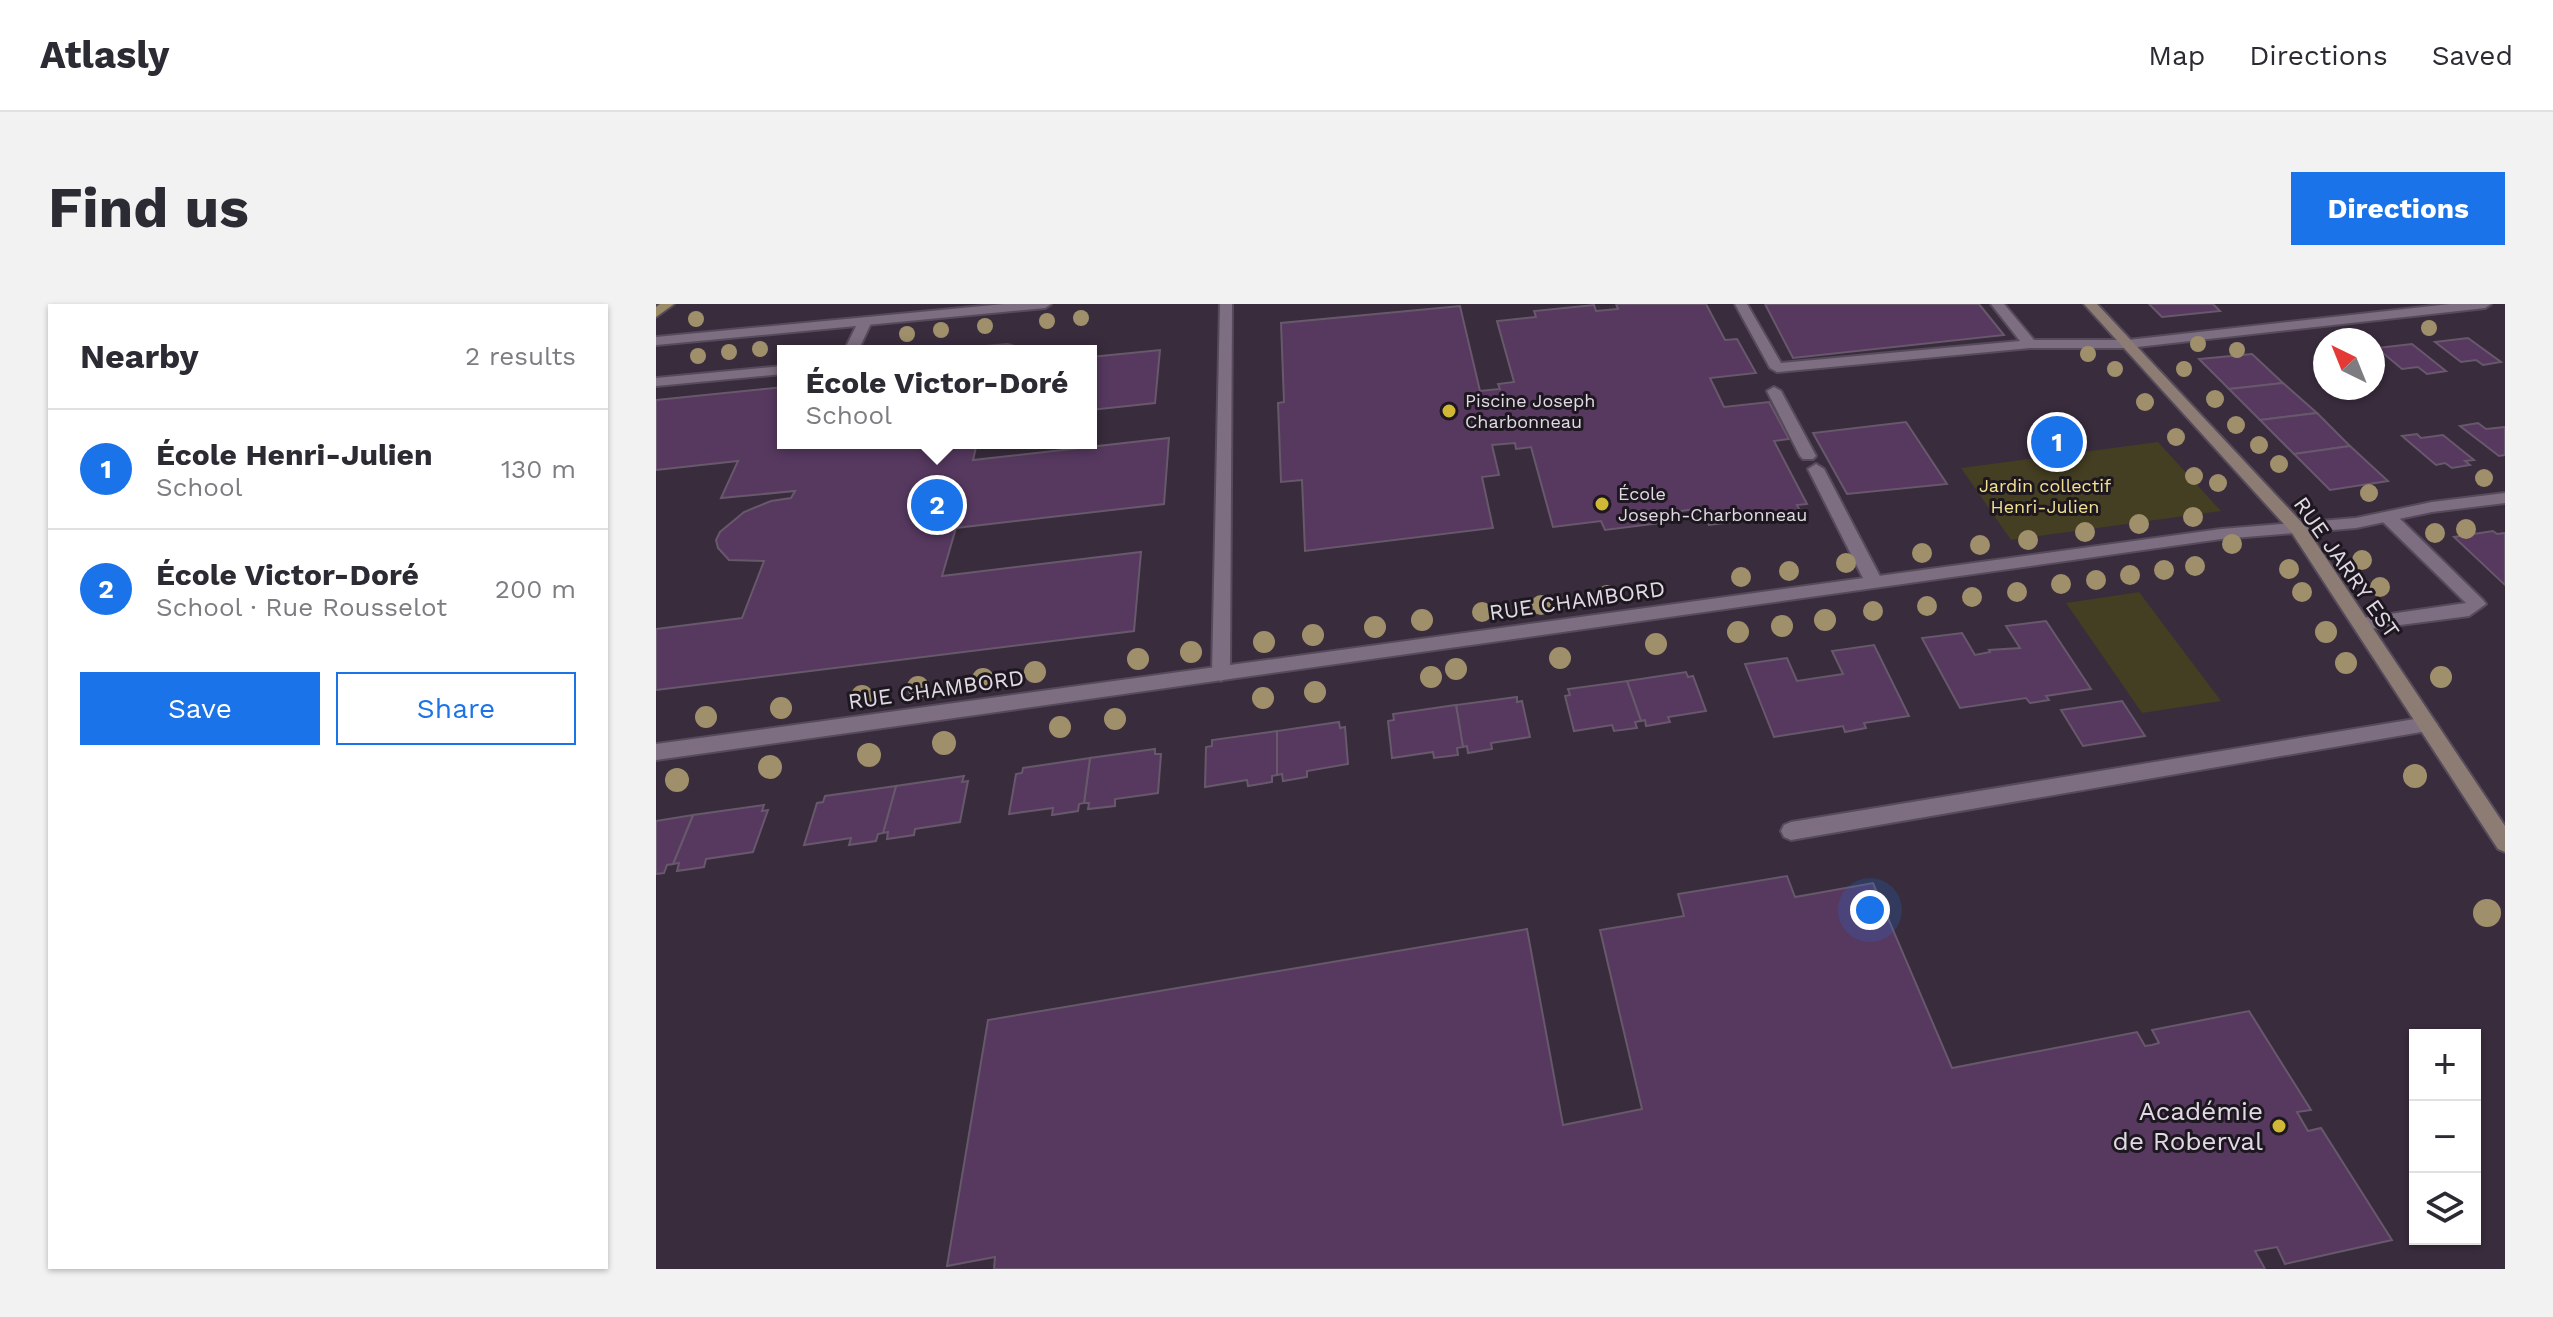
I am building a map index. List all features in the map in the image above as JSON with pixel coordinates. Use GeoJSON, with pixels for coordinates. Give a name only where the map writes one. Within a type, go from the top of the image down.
{"type":"FeatureCollection","features":[{"type":"Feature","properties":{"kind":"main road"},"geometry":{"type":"LineString","coordinates":[[656,313],[668,304]]}},
{"type":"Feature","properties":{"kind":"main road","name":"RUE JARRY EST"},"geometry":{"type":"LineString","coordinates":[[2090,304],[2298,529],[2505,843]]}},
{"type":"Feature","properties":{"kind":"street"},"geometry":{"type":"LineString","coordinates":[[656,341],[1045,304]]}},
{"type":"Feature","properties":{"kind":"street"},"geometry":{"type":"LineString","coordinates":[[1221,674],[1226,304]]}},
{"type":"Feature","properties":{"kind":"street"},"geometry":{"type":"LineString","coordinates":[[1741,304],[1777,368],[2030,344],[2128,344],[2485,304]]}},
{"type":"Feature","properties":{"kind":"street"},"geometry":{"type":"LineString","coordinates":[[1997,304],[2030,344]]}},
{"type":"Feature","properties":{"kind":"street"},"geometry":{"type":"LineString","coordinates":[[854,345],[865,321]]}},
{"type":"Feature","properties":{"kind":"street"},"geometry":{"type":"LineString","coordinates":[[656,382],[777,371]]}},
{"type":"Feature","properties":{"kind":"street"},"geometry":{"type":"LineString","coordinates":[[1774,391],[1874,582]]}},
{"type":"Feature","properties":{"kind":"street","name":"RUE CHAMBORD"},"geometry":{"type":"LineString","coordinates":[[656,752],[2221,534],[2298,529],[2505,498]]}},
{"type":"Feature","properties":{"kind":"street"},"geometry":{"type":"LineString","coordinates":[[2362,624],[2469,610],[2477,604],[2388,517]]}},
{"type":"Feature","properties":{"kind":"street"},"geometry":{"type":"LineString","coordinates":[[1791,831],[2427,724]]}},
{"type":"Feature","properties":{"kind":"green space","name":"Jardin collectif Henri-Julien"},"geometry":{"type":"Polygon","coordinates":[[[2158,442],[2221,511],[2011,540],[1961,468],[2158,442]]]}},
{"type":"Feature","properties":{"kind":"green space"},"geometry":{"type":"Polygon","coordinates":[[[2139,592],[2221,701],[2142,713],[2066,603],[2139,592]]]}},
{"type":"Feature","properties":{"kind":"building"},"geometry":{"type":"Polygon","coordinates":[[[1616,304],[1706,304],[1725,340],[1737,339],[1756,373],[1710,378],[1724,407],[1769,402],[1789,439],[1774,441],[1807,504],[1797,505],[1801,513],[1709,525],[1702,508],[1674,512],[1677,521],[1605,530],[1601,521],[1553,527],[1531,447],[1516,449],[1515,443],[1492,445],[1499,475],[1482,477],[1493,528],[1305,551],[1302,480],[1281,482],[1278,403],[1284,402],[1281,323],[1460,306],[1480,391],[1500,389],[1498,384],[1514,382],[1497,321],[1536,317],[1534,311],[1594,305],[1596,311],[1618,309],[1616,304]]]}},
{"type":"Feature","properties":{"kind":"building"},"geometry":{"type":"Polygon","coordinates":[[[1765,304],[1979,304],[2004,335],[1793,358],[1765,304]]]}},
{"type":"Feature","properties":{"kind":"building"},"geometry":{"type":"Polygon","coordinates":[[[2149,304],[2213,304],[2220,311],[2162,317],[2149,304]]]}},
{"type":"Feature","properties":{"kind":"building"},"geometry":{"type":"Polygon","coordinates":[[[2468,338],[2501,362],[2483,365],[2476,360],[2461,362],[2435,342],[2468,338]]]}},
{"type":"Feature","properties":{"kind":"building"},"geometry":{"type":"Polygon","coordinates":[[[2412,344],[2446,371],[2427,374],[2418,367],[2402,369],[2385,355],[2385,347],[2412,344]]]}},
{"type":"Feature","properties":{"kind":"building"},"geometry":{"type":"Polygon","coordinates":[[[1160,350],[1155,403],[1097,409],[1097,356],[1160,350]]]}},
{"type":"Feature","properties":{"kind":"building"},"geometry":{"type":"Polygon","coordinates":[[[2252,354],[2283,383],[2229,389],[2199,359],[2252,354]]]}},
{"type":"Feature","properties":{"kind":"building"},"geometry":{"type":"Polygon","coordinates":[[[2283,383],[2317,413],[2260,420],[2229,389],[2283,383]]]}},
{"type":"Feature","properties":{"kind":"building"},"geometry":{"type":"Polygon","coordinates":[[[777,388],[777,449],[976,449],[973,460],[1097,449],[1097,446],[1169,438],[1164,504],[956,528],[942,576],[1141,552],[1134,631],[656,690],[656,629],[742,618],[764,561],[729,560],[718,548],[716,540],[720,532],[744,512],[771,501],[791,498],[795,491],[721,498],[738,461],[656,470],[656,400],[777,388]]]}},
{"type":"Feature","properties":{"kind":"building"},"geometry":{"type":"Polygon","coordinates":[[[2317,413],[2350,446],[2294,454],[2260,420],[2317,413]]]}},
{"type":"Feature","properties":{"kind":"building"},"geometry":{"type":"Polygon","coordinates":[[[1906,422],[1947,484],[1847,494],[1813,433],[1906,422]]]}},
{"type":"Feature","properties":{"kind":"building"},"geometry":{"type":"Polygon","coordinates":[[[2478,423],[2486,429],[2505,427],[2505,455],[2499,456],[2460,426],[2478,423]]]}},
{"type":"Feature","properties":{"kind":"building"},"geometry":{"type":"Polygon","coordinates":[[[2417,434],[2421,438],[2443,435],[2474,460],[2465,461],[2470,465],[2452,468],[2445,463],[2436,465],[2402,436],[2417,434]]]}},
{"type":"Feature","properties":{"kind":"building"},"geometry":{"type":"Polygon","coordinates":[[[2350,446],[2388,481],[2330,490],[2294,454],[2350,446]]]}},
{"type":"Feature","properties":{"kind":"building"},"geometry":{"type":"Polygon","coordinates":[[[2493,531],[2505,533],[2505,585],[2454,537],[2493,531]]]}},
{"type":"Feature","properties":{"kind":"building"},"geometry":{"type":"Polygon","coordinates":[[[2046,621],[2091,689],[2046,696],[2049,700],[2030,703],[2026,698],[1960,708],[1922,638],[1962,633],[1975,655],[1989,650],[2020,648],[2006,626],[2046,621]]]}},
{"type":"Feature","properties":{"kind":"building"},"geometry":{"type":"Polygon","coordinates":[[[1874,645],[1909,716],[1864,723],[1866,728],[1845,732],[1843,726],[1774,737],[1745,664],[1787,658],[1797,681],[1843,674],[1832,651],[1874,645]]]}},
{"type":"Feature","properties":{"kind":"building"},"geometry":{"type":"Polygon","coordinates":[[[1686,672],[1688,677],[1693,676],[1706,711],[1668,717],[1670,722],[1646,726],[1645,720],[1641,721],[1627,681],[1686,672]]]}},
{"type":"Feature","properties":{"kind":"building"},"geometry":{"type":"Polygon","coordinates":[[[1627,681],[1641,721],[1635,722],[1637,728],[1614,731],[1612,725],[1574,731],[1565,696],[1570,695],[1568,689],[1627,681]]]}},
{"type":"Feature","properties":{"kind":"building"},"geometry":{"type":"Polygon","coordinates":[[[1517,697],[1517,702],[1522,701],[1530,737],[1491,743],[1492,749],[1468,753],[1467,746],[1463,747],[1456,705],[1517,697]]]}},
{"type":"Feature","properties":{"kind":"building"},"geometry":{"type":"Polygon","coordinates":[[[2122,701],[2145,736],[2083,746],[2061,710],[2122,701]]]}},
{"type":"Feature","properties":{"kind":"building"},"geometry":{"type":"Polygon","coordinates":[[[1456,705],[1463,747],[1457,748],[1458,755],[1434,758],[1433,752],[1392,758],[1388,721],[1394,720],[1393,714],[1456,705]]]}},
{"type":"Feature","properties":{"kind":"building"},"geometry":{"type":"Polygon","coordinates":[[[1339,722],[1340,728],[1345,727],[1348,764],[1307,771],[1307,777],[1283,781],[1282,774],[1277,775],[1277,731],[1339,722]]]}},
{"type":"Feature","properties":{"kind":"building"},"geometry":{"type":"Polygon","coordinates":[[[1277,731],[1277,775],[1272,776],[1272,782],[1248,786],[1247,780],[1205,787],[1206,747],[1212,746],[1212,740],[1277,731]]]}},
{"type":"Feature","properties":{"kind":"building"},"geometry":{"type":"Polygon","coordinates":[[[1155,749],[1155,754],[1161,754],[1158,793],[1115,799],[1115,806],[1088,809],[1089,803],[1084,803],[1090,758],[1155,749]]]}},
{"type":"Feature","properties":{"kind":"building"},"geometry":{"type":"Polygon","coordinates":[[[1090,758],[1084,803],[1079,804],[1078,811],[1052,815],[1053,808],[1009,814],[1016,774],[1022,773],[1023,768],[1090,758]]]}},
{"type":"Feature","properties":{"kind":"building"},"geometry":{"type":"Polygon","coordinates":[[[964,776],[962,782],[968,781],[960,822],[915,829],[914,835],[887,839],[888,832],[883,833],[896,786],[964,776]]]}},
{"type":"Feature","properties":{"kind":"building"},"geometry":{"type":"Polygon","coordinates":[[[896,786],[883,833],[878,834],[876,841],[849,845],[851,838],[804,845],[817,803],[823,802],[825,796],[896,786]]]}},
{"type":"Feature","properties":{"kind":"building"},"geometry":{"type":"Polygon","coordinates":[[[764,805],[762,811],[768,810],[753,852],[706,859],[704,867],[677,871],[679,863],[673,864],[693,815],[764,805]]]}},
{"type":"Feature","properties":{"kind":"building"},"geometry":{"type":"Polygon","coordinates":[[[693,815],[673,864],[667,865],[664,873],[656,874],[656,821],[693,815]]]}},
{"type":"Feature","properties":{"kind":"building"},"geometry":{"type":"Polygon","coordinates":[[[1787,876],[1795,897],[1873,883],[1952,1068],[2137,1032],[2145,1046],[2152,1045],[2159,1043],[2152,1030],[2249,1011],[2311,1110],[2297,1112],[2308,1131],[2321,1128],[2392,1240],[2285,1264],[2277,1247],[2255,1251],[2265,1269],[994,1269],[995,1257],[947,1266],[988,1020],[1527,929],[1563,1125],[1642,1109],[1600,930],[1684,916],[1678,894],[1787,876]]]}},
{"type":"Feature","properties":{"kind":"place","name":"Piscine Joseph Charbonneau"},"geometry":{"type":"Point","coordinates":[1449,411]}},
{"type":"Feature","properties":{"kind":"place","name":"École Henri-Julien"},"geometry":{"type":"Point","coordinates":[2057,442]}},
{"type":"Feature","properties":{"kind":"place","name":"École Joseph-Charbonneau"},"geometry":{"type":"Point","coordinates":[1602,504]}},
{"type":"Feature","properties":{"kind":"place","name":"École Victor-Doré"},"geometry":{"type":"Point","coordinates":[937,505]}},
{"type":"Feature","properties":{"kind":"place","name":"Académie de Roberval"},"geometry":{"type":"Point","coordinates":[2279,1126]}}]}
